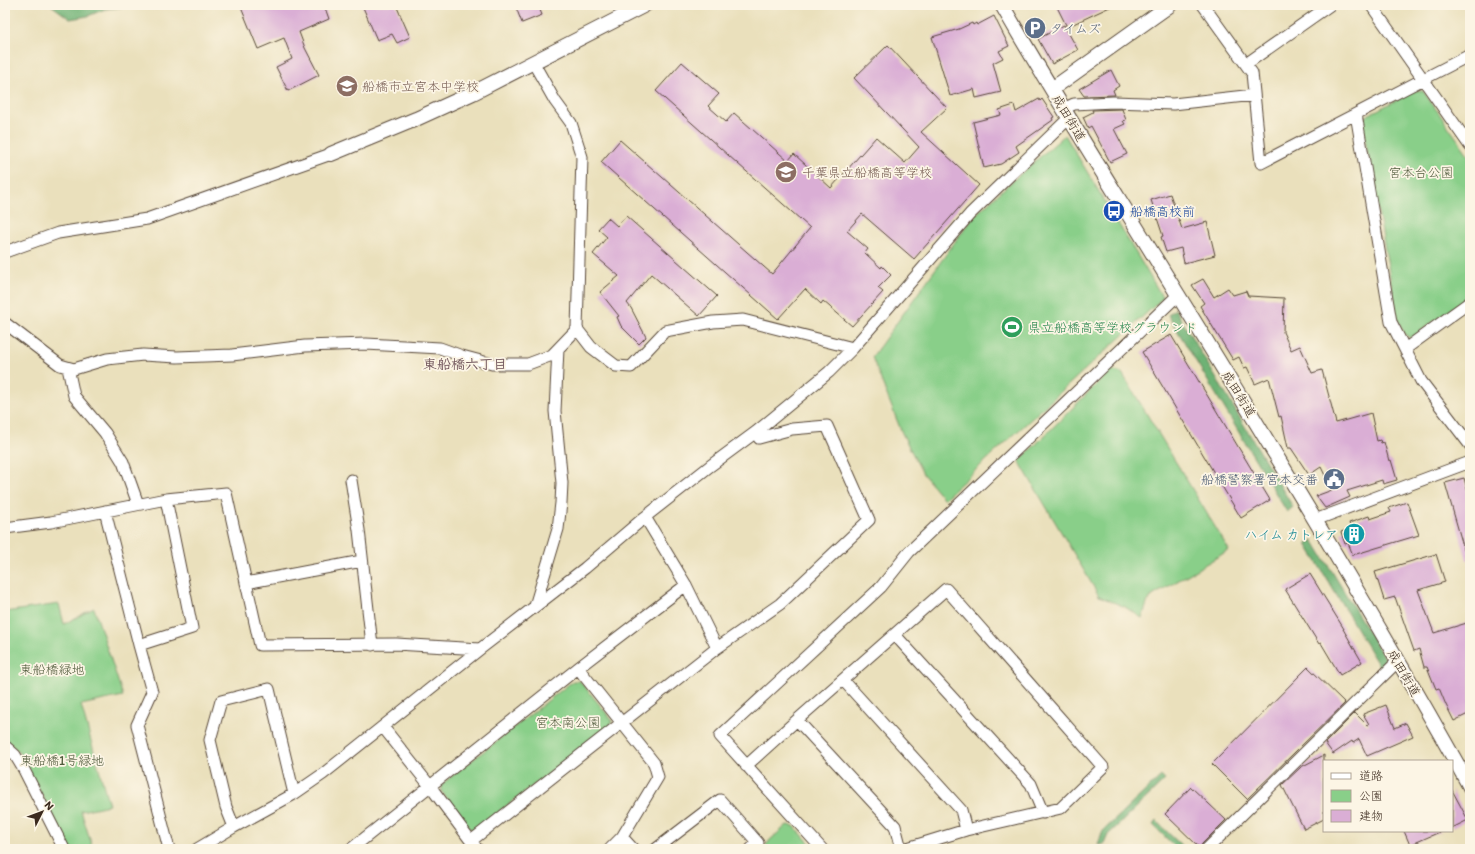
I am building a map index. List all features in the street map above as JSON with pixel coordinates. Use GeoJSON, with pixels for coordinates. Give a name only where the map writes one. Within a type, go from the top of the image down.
{"type":"FeatureCollection","features":[{"type":"Feature","properties":{"kind":"street"},"geometry":{"type":"LineString","coordinates":[[5,252],[58,233],[147,219],[331,154],[416,119],[473,93],[645,5]]}},
{"type":"Feature","properties":{"kind":"street","name":"成田街道"},"geometry":{"type":"LineString","coordinates":[[1002,5],[1066,114],[1315,520],[1470,787]]}},
{"type":"Feature","properties":{"kind":"street"},"geometry":{"type":"LineString","coordinates":[[1052,89],[1170,5]]}},
{"type":"Feature","properties":{"kind":"street"},"geometry":{"type":"LineString","coordinates":[[1203,5],[1252,73],[1261,163],[1470,55]]}},
{"type":"Feature","properties":{"kind":"street"},"geometry":{"type":"LineString","coordinates":[[1246,64],[1330,5]]}},
{"type":"Feature","properties":{"kind":"street"},"geometry":{"type":"LineString","coordinates":[[1371,5],[1470,146]]}},
{"type":"Feature","properties":{"kind":"street"},"geometry":{"type":"LineString","coordinates":[[534,62],[555,101],[572,123],[582,157],[577,329],[591,347],[616,366],[632,367],[665,332],[713,322],[743,320],[853,348]]}},
{"type":"Feature","properties":{"kind":"street"},"geometry":{"type":"LineString","coordinates":[[202,848],[234,827],[294,794],[329,770],[480,649],[585,568],[645,517],[756,432],[829,372],[853,348],[970,214],[1074,104],[1113,102],[1173,104],[1254,95]]}},
{"type":"Feature","properties":{"kind":"street"},"geometry":{"type":"LineString","coordinates":[[1356,114],[1391,322],[1421,381],[1470,445]]}},
{"type":"Feature","properties":{"kind":"street"},"geometry":{"type":"LineString","coordinates":[[822,849],[720,736],[881,588],[909,552],[1178,295]]}},
{"type":"Feature","properties":{"kind":"street"},"geometry":{"type":"LineString","coordinates":[[1405,349],[1470,302]]}},
{"type":"Feature","properties":{"kind":"street"},"geometry":{"type":"LineString","coordinates":[[5,323],[60,365],[74,369],[107,359],[143,355],[178,357],[232,355],[305,346],[366,344],[440,348],[492,364],[528,364],[552,355],[577,329]]}},
{"type":"Feature","properties":{"kind":"street"},"geometry":{"type":"LineString","coordinates":[[535,606],[558,529],[561,503],[562,483],[555,411],[558,349]]}},
{"type":"Feature","properties":{"kind":"street"},"geometry":{"type":"LineString","coordinates":[[68,368],[74,396],[105,433],[123,462],[138,504]]}},
{"type":"Feature","properties":{"kind":"street"},"geometry":{"type":"LineString","coordinates":[[383,727],[474,845],[622,723],[717,648],[780,604],[869,520],[827,426],[792,429],[759,438],[756,432]]}},
{"type":"Feature","properties":{"kind":"street"},"geometry":{"type":"LineString","coordinates":[[1315,520],[1470,462]]}},
{"type":"Feature","properties":{"kind":"street"},"geometry":{"type":"LineString","coordinates":[[351,480],[372,645]]}},
{"type":"Feature","properties":{"kind":"street"},"geometry":{"type":"LineString","coordinates":[[5,528],[51,522],[166,499],[226,493],[260,645],[396,644],[480,649]]}},
{"type":"Feature","properties":{"kind":"street"},"geometry":{"type":"LineString","coordinates":[[139,645],[192,628],[166,499]]}},
{"type":"Feature","properties":{"kind":"street"},"geometry":{"type":"LineString","coordinates":[[105,511],[152,692],[137,725],[169,849]]}},
{"type":"Feature","properties":{"kind":"street"},"geometry":{"type":"LineString","coordinates":[[645,517],[686,585],[717,648]]}},
{"type":"Feature","properties":{"kind":"street"},"geometry":{"type":"LineString","coordinates":[[246,584],[362,561]]}},
{"type":"Feature","properties":{"kind":"street"},"geometry":{"type":"LineString","coordinates":[[351,849],[578,668],[686,585]]}},
{"type":"Feature","properties":{"kind":"street"},"geometry":{"type":"LineString","coordinates":[[746,766],[946,589],[1103,767],[1060,808],[966,830],[904,849]]}},
{"type":"Feature","properties":{"kind":"street"},"geometry":{"type":"LineString","coordinates":[[895,635],[1032,784],[1043,813]]}},
{"type":"Feature","properties":{"kind":"street"},"geometry":{"type":"LineString","coordinates":[[1207,849],[1398,661]]}},
{"type":"Feature","properties":{"kind":"street"},"geometry":{"type":"LineString","coordinates":[[578,668],[654,763],[658,776],[622,837],[610,849]]}},
{"type":"Feature","properties":{"kind":"street"},"geometry":{"type":"LineString","coordinates":[[843,680],[961,810],[966,830]]}},
{"type":"Feature","properties":{"kind":"street"},"geometry":{"type":"LineString","coordinates":[[234,827],[226,808],[210,740],[221,701],[269,689],[294,794]]}},
{"type":"Feature","properties":{"kind":"street"},"geometry":{"type":"LineString","coordinates":[[797,720],[895,826],[900,849]]}},
{"type":"Feature","properties":{"kind":"street"},"geometry":{"type":"LineString","coordinates":[[5,746],[14,755],[24,770],[64,849]]}},
{"type":"Feature","properties":{"kind":"street"},"geometry":{"type":"LineString","coordinates":[[656,849],[720,800],[758,843],[751,849]]}},
{"type":"Feature","properties":{"kind":"street"},"geometry":{"type":"LineString","coordinates":[[622,837],[633,849]]}},
{"type":"Feature","properties":{"kind":"green space"},"geometry":{"type":"Polygon","coordinates":[[[51,5],[143,5],[105,9],[88,16],[70,19],[51,5]]]}},
{"type":"Feature","properties":{"kind":"green space","name":"宮本台公園"},"geometry":{"type":"Polygon","coordinates":[[[1416,90],[1423,91],[1470,157],[1470,295],[1411,338],[1405,335],[1398,321],[1362,122],[1366,116],[1416,90]]]}},
{"type":"Feature","properties":{"kind":"green space","name":"県立船橋高等学校グラウンド"},"geometry":{"type":"Polygon","coordinates":[[[1065,135],[1163,298],[944,499],[923,474],[902,433],[872,357],[973,217],[1065,135]]]}},
{"type":"Feature","properties":{"kind":"green space"},"geometry":{"type":"Polygon","coordinates":[[[1175,309],[1293,507],[1287,512],[1168,315],[1175,309]]]}},
{"type":"Feature","properties":{"kind":"green space"},"geometry":{"type":"Polygon","coordinates":[[[1111,370],[1122,373],[1229,550],[1149,598],[1142,618],[1125,607],[1099,596],[1019,461],[1111,370]]]}},
{"type":"Feature","properties":{"kind":"green space"},"geometry":{"type":"Polygon","coordinates":[[[1313,540],[1388,664],[1380,668],[1306,544],[1313,540]]]}},
{"type":"Feature","properties":{"kind":"green space","name":"東船橋緑地"},"geometry":{"type":"Polygon","coordinates":[[[59,604],[64,624],[94,608],[123,696],[81,705],[109,805],[81,811],[93,849],[71,849],[18,751],[5,740],[5,612],[59,604]]]}},
{"type":"Feature","properties":{"kind":"green space","name":"宮本南公園"},"geometry":{"type":"Polygon","coordinates":[[[573,681],[580,681],[612,720],[610,727],[476,829],[470,829],[442,792],[442,784],[573,681]]]}},
{"type":"Feature","properties":{"kind":"green space"},"geometry":{"type":"Polygon","coordinates":[[[1161,776],[1165,780],[1108,835],[1104,844],[1098,845],[1102,832],[1161,776]]]}},
{"type":"Feature","properties":{"kind":"green space"},"geometry":{"type":"Polygon","coordinates":[[[1156,821],[1185,849],[1177,849],[1153,825],[1156,821]]]}},
{"type":"Feature","properties":{"kind":"green space"},"geometry":{"type":"Polygon","coordinates":[[[787,825],[794,826],[815,849],[763,849],[770,840],[787,825]]]}},
{"type":"Feature","properties":{"kind":"building"},"geometry":{"type":"Polygon","coordinates":[[[240,5],[324,5],[329,19],[299,32],[305,48],[319,75],[288,91],[276,67],[292,59],[284,38],[258,49],[240,5]]]}},
{"type":"Feature","properties":{"kind":"building"},"geometry":{"type":"Polygon","coordinates":[[[362,5],[396,5],[410,37],[397,43],[392,34],[377,40],[362,5]]]}},
{"type":"Feature","properties":{"kind":"building"},"geometry":{"type":"Polygon","coordinates":[[[515,5],[538,5],[542,15],[522,23],[515,5]]]}},
{"type":"Feature","properties":{"kind":"building"},"geometry":{"type":"Polygon","coordinates":[[[1056,5],[1114,5],[1067,27],[1056,5]]]}},
{"type":"Feature","properties":{"kind":"building"},"geometry":{"type":"Polygon","coordinates":[[[994,16],[1009,46],[999,51],[1003,58],[993,63],[1001,92],[976,98],[974,89],[950,96],[932,37],[959,29],[972,23],[973,25],[976,23],[977,25],[994,16]]]}},
{"type":"Feature","properties":{"kind":"building"},"geometry":{"type":"Polygon","coordinates":[[[1064,25],[1078,50],[1052,64],[1038,39],[1064,25]]]}},
{"type":"Feature","properties":{"kind":"building"},"geometry":{"type":"Polygon","coordinates":[[[888,45],[947,108],[921,132],[979,185],[914,259],[862,214],[847,231],[868,249],[865,253],[891,275],[878,288],[883,292],[852,326],[823,301],[821,304],[805,289],[778,319],[601,162],[620,140],[772,274],[810,228],[656,91],[682,62],[719,94],[708,106],[726,122],[734,113],[788,161],[794,154],[831,188],[876,137],[905,163],[919,147],[854,78],[888,45]]]}},
{"type":"Feature","properties":{"kind":"building"},"geometry":{"type":"Polygon","coordinates":[[[1111,70],[1119,86],[1113,90],[1115,95],[1084,96],[1079,89],[1111,70]]]}},
{"type":"Feature","properties":{"kind":"building"},"geometry":{"type":"Polygon","coordinates":[[[1039,99],[1040,101],[1042,99],[1054,117],[1052,118],[1053,120],[1016,146],[1019,152],[1001,164],[984,168],[973,122],[1001,115],[999,110],[1014,105],[1016,112],[1039,99]]]}},
{"type":"Feature","properties":{"kind":"building"},"geometry":{"type":"Polygon","coordinates":[[[1122,109],[1126,120],[1123,121],[1125,124],[1114,129],[1127,154],[1110,162],[1091,126],[1088,128],[1083,117],[1093,112],[1092,110],[1122,109]]]}},
{"type":"Feature","properties":{"kind":"building"},"geometry":{"type":"Polygon","coordinates":[[[1170,194],[1182,229],[1207,222],[1215,255],[1184,263],[1181,248],[1166,252],[1161,237],[1163,236],[1151,200],[1170,194]]]}},
{"type":"Feature","properties":{"kind":"building"},"geometry":{"type":"Polygon","coordinates":[[[626,216],[717,296],[699,316],[651,274],[627,303],[646,337],[639,344],[621,326],[617,317],[619,316],[600,292],[619,276],[593,254],[607,237],[598,229],[608,218],[617,226],[626,216]]]}},
{"type":"Feature","properties":{"kind":"building"},"geometry":{"type":"Polygon","coordinates":[[[1203,279],[1214,297],[1228,288],[1233,295],[1246,291],[1248,296],[1284,298],[1283,332],[1291,350],[1300,346],[1312,373],[1322,370],[1336,423],[1371,413],[1377,441],[1380,440],[1381,443],[1384,442],[1389,461],[1391,460],[1397,480],[1383,484],[1382,480],[1347,491],[1350,497],[1325,508],[1316,496],[1332,490],[1321,467],[1309,475],[1291,448],[1288,448],[1281,416],[1279,417],[1269,378],[1255,384],[1247,367],[1244,368],[1239,357],[1233,360],[1200,306],[1204,303],[1192,285],[1203,279]]]}},
{"type":"Feature","properties":{"kind":"building"},"geometry":{"type":"Polygon","coordinates":[[[1171,335],[1270,500],[1241,518],[1142,352],[1171,335]]]}},
{"type":"Feature","properties":{"kind":"building"},"geometry":{"type":"Polygon","coordinates":[[[1464,478],[1470,500],[1470,560],[1467,560],[1445,483],[1464,478]]]}},
{"type":"Feature","properties":{"kind":"building"},"geometry":{"type":"Polygon","coordinates":[[[1407,502],[1419,535],[1353,555],[1348,543],[1345,544],[1341,532],[1351,528],[1349,523],[1369,516],[1370,519],[1391,512],[1389,508],[1407,502]]]}},
{"type":"Feature","properties":{"kind":"building"},"geometry":{"type":"Polygon","coordinates":[[[1436,554],[1445,582],[1418,590],[1434,633],[1470,622],[1470,713],[1454,721],[1439,688],[1436,689],[1427,667],[1424,667],[1419,649],[1414,651],[1395,597],[1384,600],[1375,572],[1436,554]]]}},
{"type":"Feature","properties":{"kind":"building"},"geometry":{"type":"Polygon","coordinates":[[[1310,574],[1344,629],[1362,662],[1340,675],[1321,643],[1319,644],[1285,589],[1310,574]]]}},
{"type":"Feature","properties":{"kind":"building"},"geometry":{"type":"Polygon","coordinates":[[[1308,667],[1345,703],[1247,799],[1212,764],[1308,667]]]}},
{"type":"Feature","properties":{"kind":"building"},"geometry":{"type":"Polygon","coordinates":[[[1386,705],[1395,728],[1406,723],[1413,736],[1367,756],[1359,739],[1353,743],[1352,741],[1333,754],[1325,743],[1355,713],[1367,725],[1369,724],[1363,714],[1386,705]]]}},
{"type":"Feature","properties":{"kind":"building"},"geometry":{"type":"Polygon","coordinates":[[[1324,755],[1323,820],[1304,829],[1282,785],[1301,767],[1324,755]]]}},
{"type":"Feature","properties":{"kind":"building"},"geometry":{"type":"Polygon","coordinates":[[[1191,787],[1226,820],[1202,844],[1200,848],[1165,814],[1191,787]]]}},
{"type":"Feature","properties":{"kind":"building"},"geometry":{"type":"Polygon","coordinates":[[[1453,792],[1468,820],[1453,828],[1453,792]]]}},
{"type":"Feature","properties":{"kind":"building"},"geometry":{"type":"Polygon","coordinates":[[[1404,832],[1440,832],[1410,845],[1404,832]]]}},
{"type":"Feature","properties":{"kind":"place","name":"タイムズ"},"geometry":{"type":"Point","coordinates":[1035,28]}},
{"type":"Feature","properties":{"kind":"place","name":"船橋市立宮本中学校"},"geometry":{"type":"Point","coordinates":[347,86]}},
{"type":"Feature","properties":{"kind":"place","name":"千葉県立船橋高等学校"},"geometry":{"type":"Point","coordinates":[786,172]}},
{"type":"Feature","properties":{"kind":"place","name":"船橋高校前"},"geometry":{"type":"Point","coordinates":[1114,211]}},
{"type":"Feature","properties":{"kind":"place","name":"県立船橋高等学校グラウンド"},"geometry":{"type":"Point","coordinates":[1012,327]}},
{"type":"Feature","properties":{"kind":"place","name":"船橋警察署宮本交番"},"geometry":{"type":"Point","coordinates":[1334,479]}},
{"type":"Feature","properties":{"kind":"place","name":"ハイム カトレア"},"geometry":{"type":"Point","coordinates":[1354,534]}},
{"type":"Feature","properties":{"kind":"district","name":"東船橋六丁目"},"geometry":{"type":"Point","coordinates":[465,364]}},
{"type":"Feature","properties":{"kind":"park label","name":"東船橋1号緑地"},"geometry":{"type":"Point","coordinates":[62,760]}}]}
